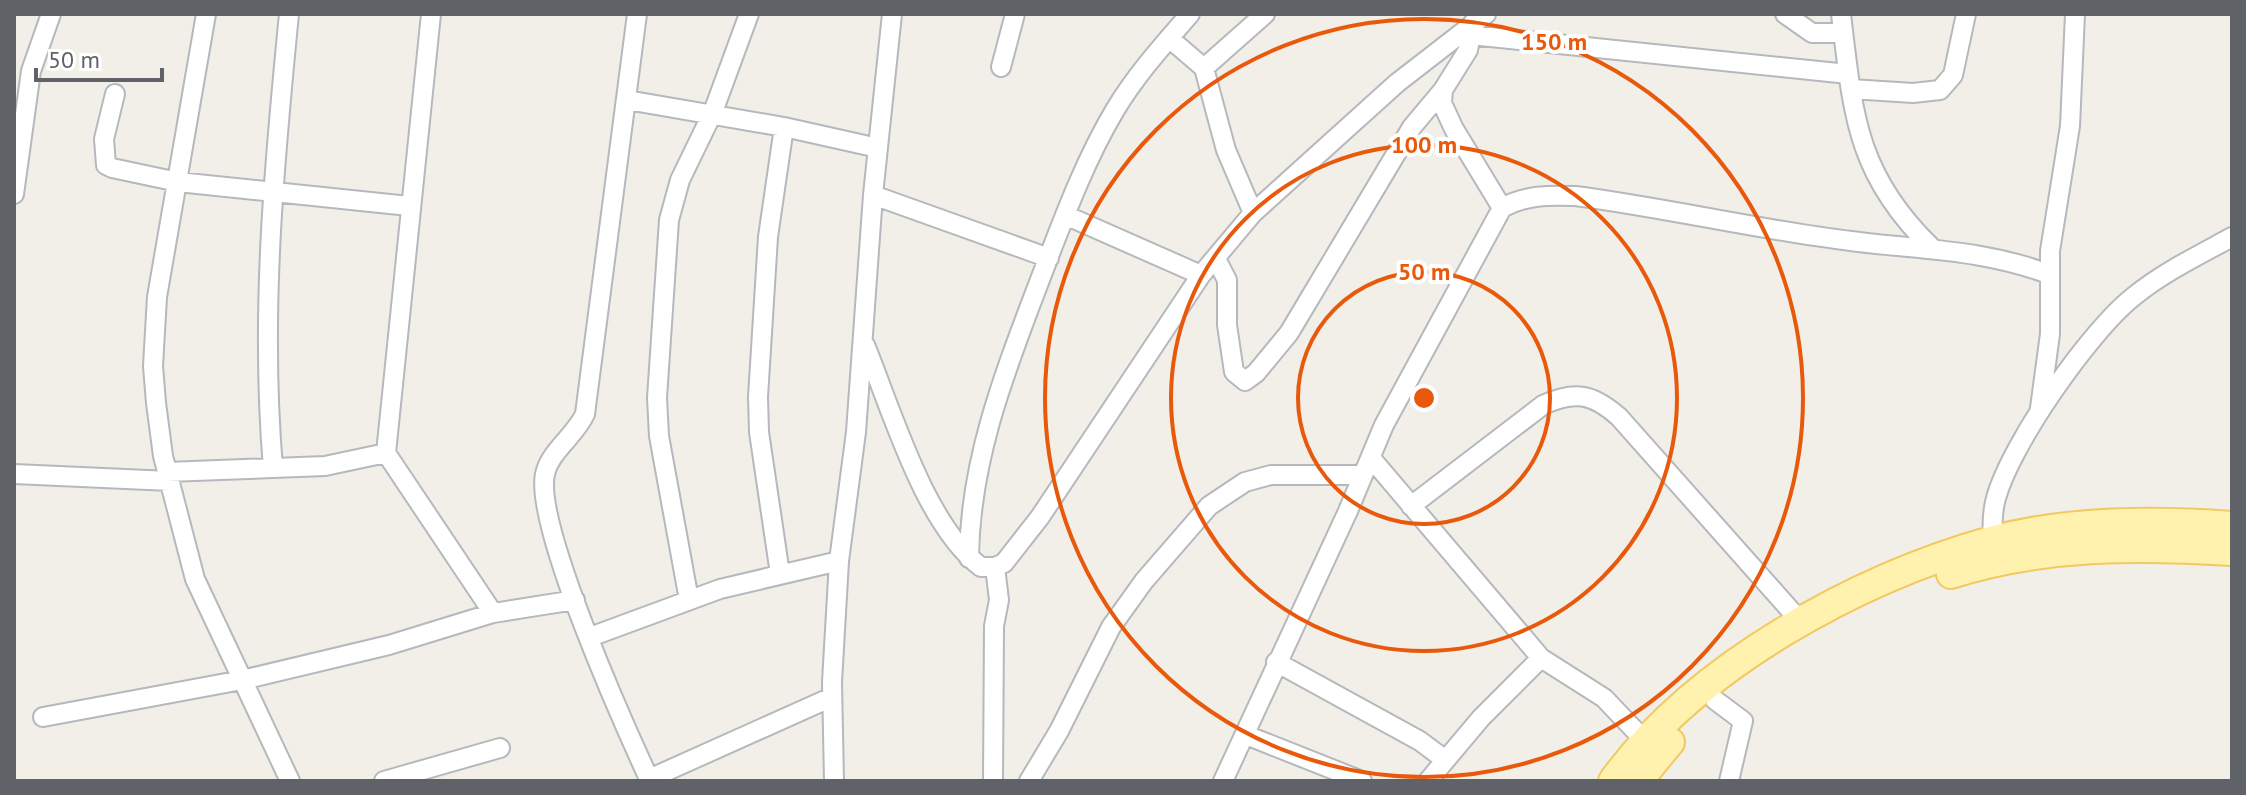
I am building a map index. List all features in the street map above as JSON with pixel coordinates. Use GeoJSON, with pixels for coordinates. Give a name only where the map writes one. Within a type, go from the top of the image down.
{"type":"FeatureCollection","features":[{"type":"Feature","properties":{"kind":"main road"},"geometry":{"type":"LineString","coordinates":[[1613,781],[1645,741],[1695,694],[1801,622],[1881,584],[1993,541],[2085,526],[2190,536],[2232,551]]}},
{"type":"Feature","properties":{"kind":"main road"},"geometry":{"type":"LineString","coordinates":[[1638,781],[1655,757],[1715,700],[1785,652],[1842,620],[1981,565],[2190,536],[2232,526]]}},
{"type":"Feature","properties":{"kind":"street"},"geometry":{"type":"LineString","coordinates":[[14,194],[31,71],[51,14]]}},
{"type":"Feature","properties":{"kind":"street"},"geometry":{"type":"LineString","coordinates":[[206,14],[189,99],[154,324],[156,403],[169,477],[195,579],[290,781]]}},
{"type":"Feature","properties":{"kind":"street"},"geometry":{"type":"LineString","coordinates":[[273,468],[266,365],[272,190],[289,14]]}},
{"type":"Feature","properties":{"kind":"street"},"geometry":{"type":"LineString","coordinates":[[431,14],[386,453],[493,613]]}},
{"type":"Feature","properties":{"kind":"street"},"geometry":{"type":"LineString","coordinates":[[637,14],[585,414],[578,430],[547,466],[544,479],[549,516],[575,600],[649,780],[832,697]]}},
{"type":"Feature","properties":{"kind":"street"},"geometry":{"type":"LineString","coordinates":[[689,600],[659,436],[658,350],[673,201],[713,112],[749,14]]}},
{"type":"Feature","properties":{"kind":"street"},"geometry":{"type":"LineString","coordinates":[[834,781],[832,697],[839,561],[864,343],[873,195],[892,14]]}},
{"type":"Feature","properties":{"kind":"street"},"geometry":{"type":"LineString","coordinates":[[1001,67],[1015,14]]}},
{"type":"Feature","properties":{"kind":"street"},"geometry":{"type":"LineString","coordinates":[[969,558],[970,509],[977,463],[1015,345],[1065,215],[1114,111],[1137,76],[1190,14]]}},
{"type":"Feature","properties":{"kind":"street"},"geometry":{"type":"LineString","coordinates":[[1204,68],[1265,14]]}},
{"type":"Feature","properties":{"kind":"street"},"geometry":{"type":"LineString","coordinates":[[1785,14],[1812,33],[1842,23],[1848,73],[1867,155],[1881,189],[1900,216],[1931,247]]}},
{"type":"Feature","properties":{"kind":"street"},"geometry":{"type":"LineString","coordinates":[[1848,73],[1854,14]]}},
{"type":"Feature","properties":{"kind":"street"},"geometry":{"type":"LineString","coordinates":[[864,343],[933,506],[950,536],[981,567],[995,567],[1004,563],[1040,517],[1201,275],[1253,213],[1397,83],[1477,24],[1848,73],[1913,93],[1940,90],[1953,75],[1966,14]]}},
{"type":"Feature","properties":{"kind":"street"},"geometry":{"type":"LineString","coordinates":[[2040,411],[2050,334],[2048,274],[2070,126],[2075,14]]}},
{"type":"Feature","properties":{"kind":"street"},"geometry":{"type":"LineString","coordinates":[[1216,259],[1227,280],[1226,313],[1234,372],[1245,381],[1256,373],[1289,333],[1412,127],[1462,62],[1477,24]]}},
{"type":"Feature","properties":{"kind":"street"},"geometry":{"type":"LineString","coordinates":[[1169,38],[1204,68],[1226,150],[1253,213]]}},
{"type":"Feature","properties":{"kind":"street"},"geometry":{"type":"LineString","coordinates":[[1443,90],[1446,117],[1502,208]]}},
{"type":"Feature","properties":{"kind":"street"},"geometry":{"type":"LineString","coordinates":[[115,94],[104,139],[106,165],[178,182],[409,206]]}},
{"type":"Feature","properties":{"kind":"street"},"geometry":{"type":"LineString","coordinates":[[627,100],[713,112],[878,148]]}},
{"type":"Feature","properties":{"kind":"street"},"geometry":{"type":"LineString","coordinates":[[780,574],[759,432],[758,397],[769,224],[784,127]]}},
{"type":"Feature","properties":{"kind":"street"},"geometry":{"type":"LineString","coordinates":[[873,195],[1049,258]]}},
{"type":"Feature","properties":{"kind":"street"},"geometry":{"type":"LineString","coordinates":[[1223,781],[1384,425],[1502,208],[1533,197],[1575,196],[1852,241],[1931,247],[2010,260],[2048,274]]}},
{"type":"Feature","properties":{"kind":"street"},"geometry":{"type":"LineString","coordinates":[[1065,215],[1201,275]]}},
{"type":"Feature","properties":{"kind":"street"},"geometry":{"type":"LineString","coordinates":[[1993,541],[1994,511],[2000,486],[2040,411],[2124,305],[2153,283],[2232,237]]}},
{"type":"Feature","properties":{"kind":"street"},"geometry":{"type":"LineString","coordinates":[[1411,506],[1543,405],[1561,396],[1591,396],[1619,417],[1801,622]]}},
{"type":"Feature","properties":{"kind":"street"},"geometry":{"type":"LineString","coordinates":[[14,474],[169,477],[342,464],[386,453]]}},
{"type":"Feature","properties":{"kind":"street"},"geometry":{"type":"LineString","coordinates":[[1371,458],[1541,658],[1593,690],[1645,741]]}},
{"type":"Feature","properties":{"kind":"street"},"geometry":{"type":"LineString","coordinates":[[1029,781],[1052,745],[1111,627],[1164,556],[1209,506],[1245,482],[1271,475],[1362,475]]}},
{"type":"Feature","properties":{"kind":"street"},"geometry":{"type":"LineString","coordinates":[[590,637],[689,600],[839,561]]}},
{"type":"Feature","properties":{"kind":"street"},"geometry":{"type":"LineString","coordinates":[[993,781],[994,626],[999,600],[995,567]]}},
{"type":"Feature","properties":{"kind":"street"},"geometry":{"type":"LineString","coordinates":[[43,717],[242,680],[389,645],[493,613],[575,600]]}},
{"type":"Feature","properties":{"kind":"street"},"geometry":{"type":"LineString","coordinates":[[1428,781],[1444,759],[1541,658]]}},
{"type":"Feature","properties":{"kind":"street"},"geometry":{"type":"LineString","coordinates":[[1276,662],[1420,741],[1444,759]]}},
{"type":"Feature","properties":{"kind":"street"},"geometry":{"type":"LineString","coordinates":[[1715,700],[1743,721],[1729,781]]}},
{"type":"Feature","properties":{"kind":"street"},"geometry":{"type":"LineString","coordinates":[[1246,735],[1362,781]]}},
{"type":"Feature","properties":{"kind":"street"},"geometry":{"type":"LineString","coordinates":[[384,781],[500,748]]}}]}
